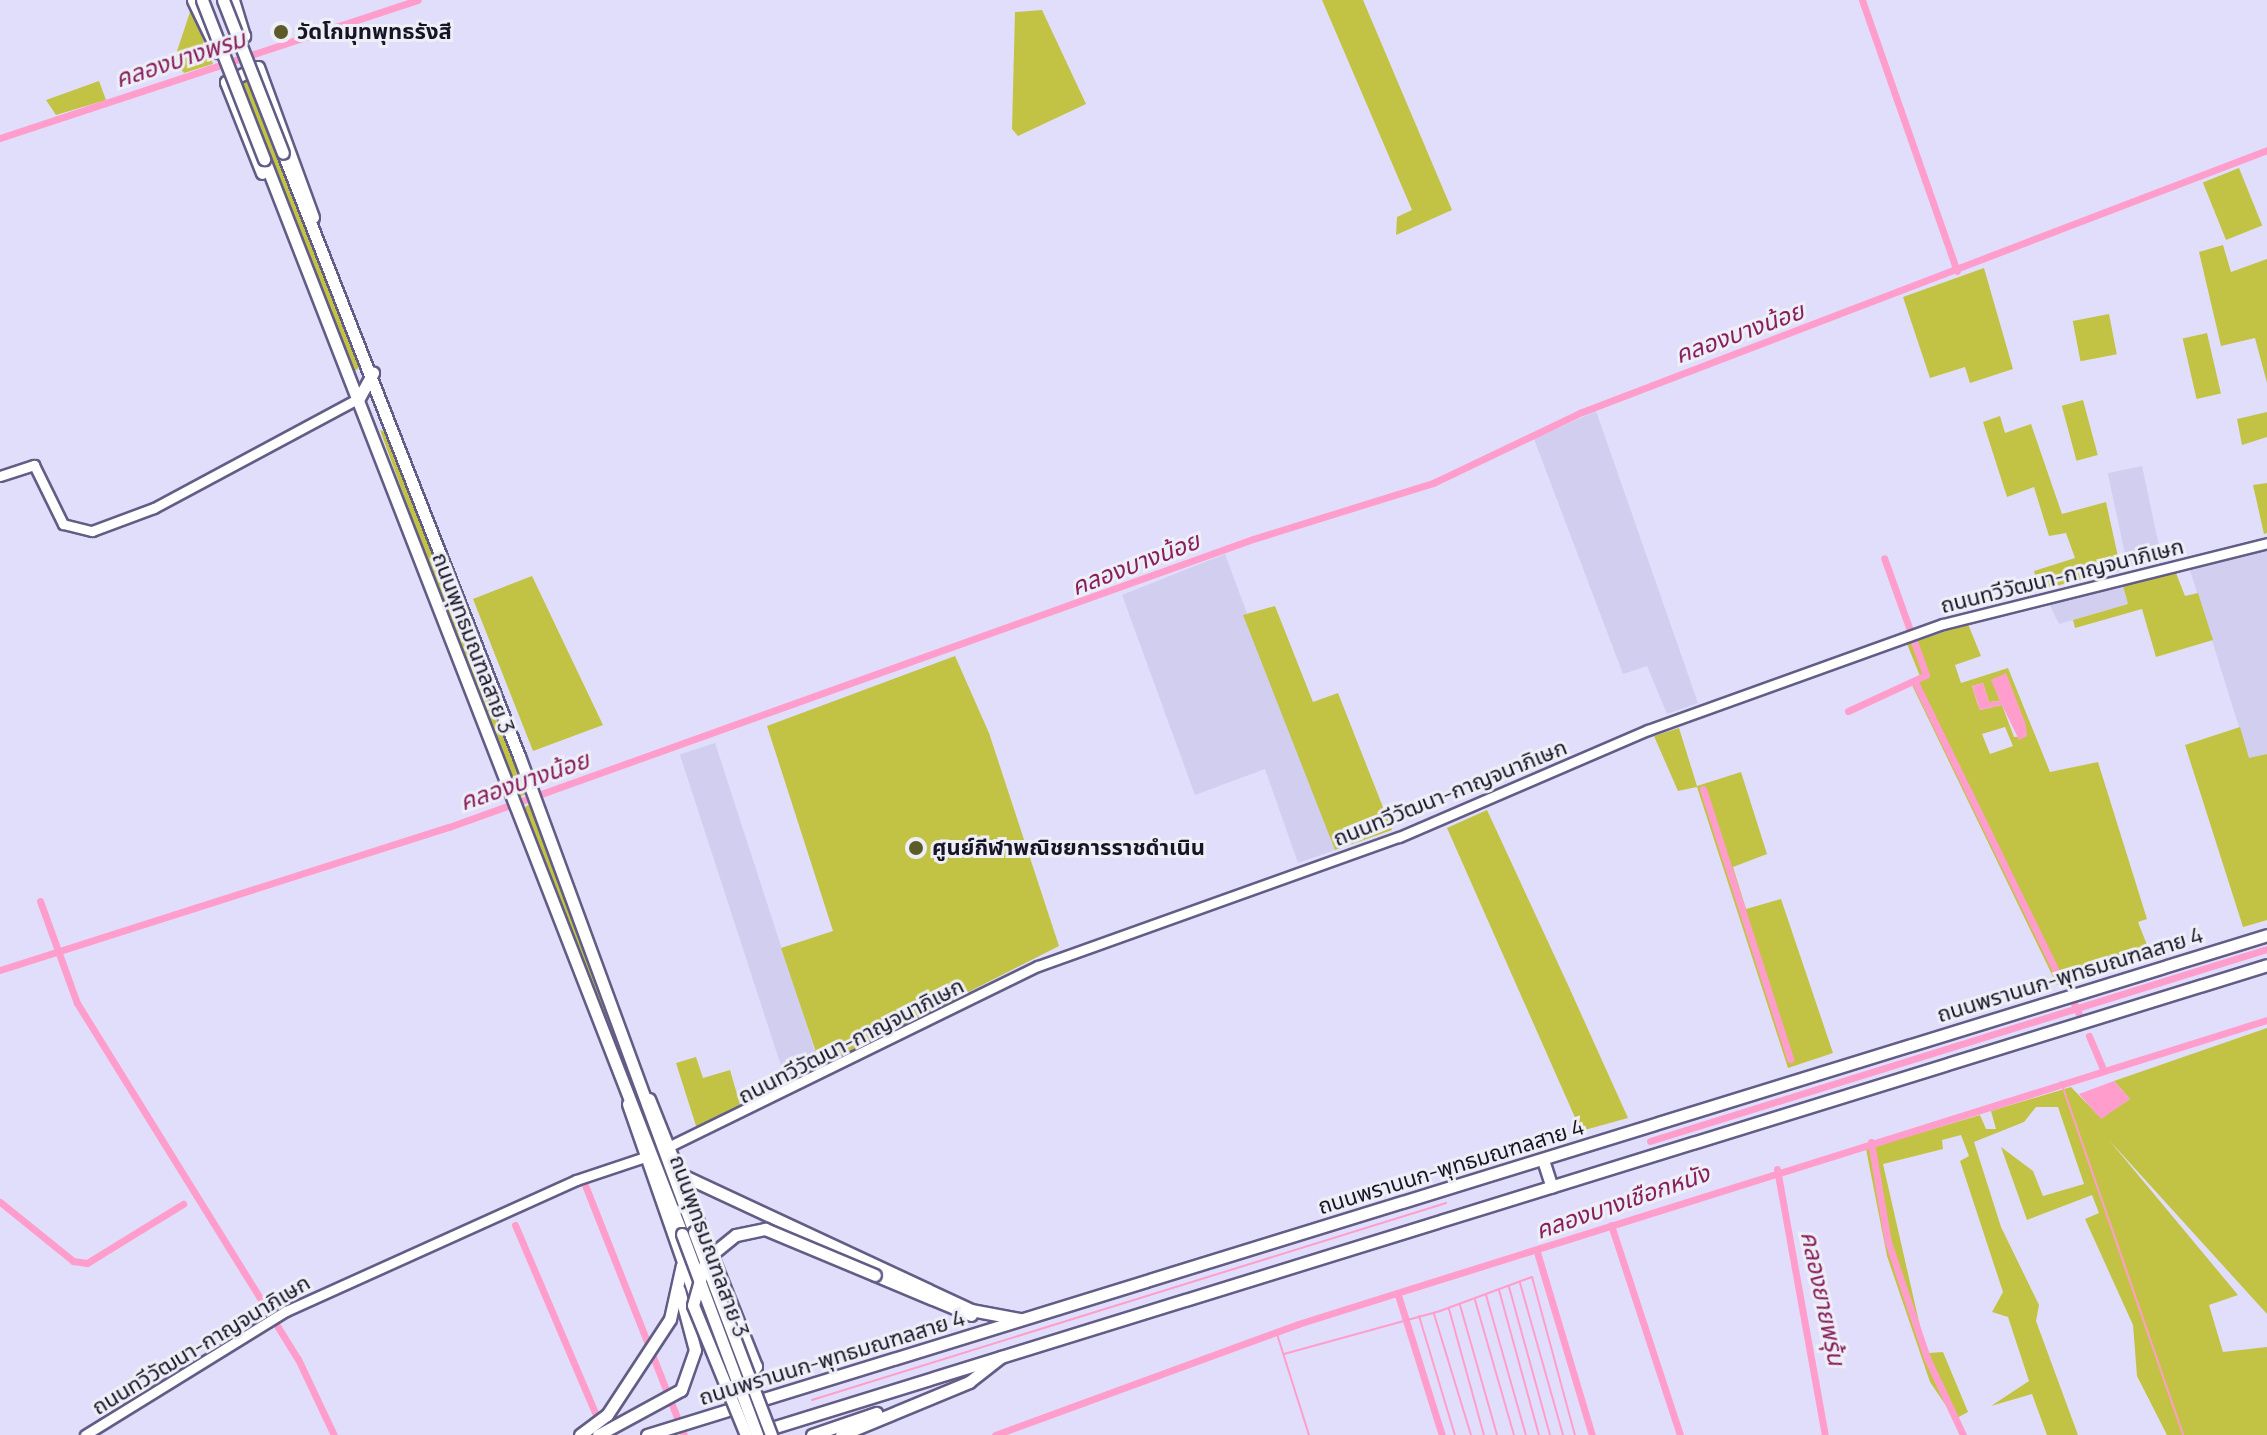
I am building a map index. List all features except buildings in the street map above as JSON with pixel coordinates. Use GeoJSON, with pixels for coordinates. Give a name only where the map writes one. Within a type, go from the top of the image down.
{"type":"FeatureCollection","features":[{"type":"Feature","properties":{"kind":"main road"},"geometry":{"type":"LineString","coordinates":[[193,0],[218,52],[244,36],[233,0]]}},
{"type":"Feature","properties":{"kind":"main road","name":"ถนนพุทธมณฑลสาย 3"},"geometry":{"type":"LineString","coordinates":[[202,0],[294,240],[372,431],[628,1102],[688,1233],[771,1435]]}},
{"type":"Feature","properties":{"kind":"main road","name":"ถนนพุทธมณฑลสาย 3"},"geometry":{"type":"LineString","coordinates":[[223,0],[394,426],[526,772],[646,1095],[688,1233],[757,1435]]}},
{"type":"Feature","properties":{"kind":"main road"},"geometry":{"type":"LineString","coordinates":[[294,240],[228,91],[226,82],[241,71],[262,72],[311,200],[315,233]]}},
{"type":"Feature","properties":{"kind":"main road"},"geometry":{"type":"LineString","coordinates":[[349,373],[371,369]]}},
{"type":"Feature","properties":{"kind":"main road"},"geometry":{"type":"LineString","coordinates":[[359,398],[371,369]]}},
{"type":"Feature","properties":{"kind":"main road"},"geometry":{"type":"LineString","coordinates":[[365,416],[378,386]]}},
{"type":"Feature","properties":{"kind":"main road"},"geometry":{"type":"LineString","coordinates":[[372,431],[394,426]]}},
{"type":"Feature","properties":{"kind":"main road","name":"ถนนพรานนก-พุทธมณฑลสาย 4"},"geometry":{"type":"LineString","coordinates":[[647,1435],[1028,1320],[2267,935]]}},
{"type":"Feature","properties":{"kind":"main road"},"geometry":{"type":"LineString","coordinates":[[1028,1320],[963,1313],[765,1229],[736,1235],[706,1259],[693,1305],[747,1435],[2267,965]]}},
{"type":"Feature","properties":{"kind":"main road"},"geometry":{"type":"LineString","coordinates":[[608,1050],[626,1044]]}},
{"type":"Feature","properties":{"kind":"main road"},"geometry":{"type":"LineString","coordinates":[[628,1102],[683,1262],[728,1377],[748,1377],[756,1366],[672,1145],[646,1095]]}},
{"type":"Feature","properties":{"kind":"main road"},"geometry":{"type":"LineString","coordinates":[[1543,1160],[1552,1187]]}},
{"type":"Feature","properties":{"kind":"main road"},"geometry":{"type":"LineString","coordinates":[[683,1176],[995,1317]]}},
{"type":"Feature","properties":{"kind":"main road"},"geometry":{"type":"LineString","coordinates":[[589,1433],[607,1415],[659,1336],[678,1286],[683,1262]]}},
{"type":"Feature","properties":{"kind":"main road"},"geometry":{"type":"LineString","coordinates":[[589,1433],[674,1398],[691,1370],[695,1350],[678,1286]]}},
{"type":"Feature","properties":{"kind":"main road"},"geometry":{"type":"LineString","coordinates":[[841,1435],[953,1389],[1001,1357]]}},
{"type":"Feature","properties":{"kind":"main road"},"geometry":{"type":"LineString","coordinates":[[812,1435],[953,1389]]}},
{"type":"Feature","properties":{"kind":"street"},"geometry":{"type":"LineString","coordinates":[[0,476],[34,465],[63,524],[92,531],[154,508],[359,398]]}},
{"type":"Feature","properties":{"kind":"street","name":"ถนนทวีวัฒนา-กาญจนาภิเษก"},"geometry":{"type":"LineString","coordinates":[[672,1145],[1060,957],[1399,837],[1648,730],[1926,629],[2267,543]]}},
{"type":"Feature","properties":{"kind":"street","name":"ถนนทวีวัฒนา-กาญจนาภิเษก"},"geometry":{"type":"LineString","coordinates":[[85,1435],[286,1311],[576,1180],[645,1157]]}},
{"type":"Feature","properties":{"kind":"shaded area"},"geometry":{"type":"Polygon","coordinates":[[[1322,0],[1363,0],[1452,210],[1396,235],[1397,217],[1412,210],[1322,0]]]}},
{"type":"Feature","properties":{"kind":"shaded area"},"geometry":{"type":"Polygon","coordinates":[[[191,9],[213,64],[184,73],[174,60],[191,9]]]}},
{"type":"Feature","properties":{"kind":"shaded area"},"geometry":{"type":"Polygon","coordinates":[[[1042,10],[1086,104],[1018,136],[1012,129],[1015,12],[1042,10]]]}},
{"type":"Feature","properties":{"kind":"shaded area"},"geometry":{"type":"Polygon","coordinates":[[[247,74],[362,365],[355,371],[237,78],[247,74]]]}},
{"type":"Feature","properties":{"kind":"shaded area"},"geometry":{"type":"Polygon","coordinates":[[[99,81],[106,100],[56,115],[46,100],[99,81]]]}},
{"type":"Feature","properties":{"kind":"shaded area"},"geometry":{"type":"Polygon","coordinates":[[[2239,168],[2262,225],[2226,240],[2203,183],[2239,168]]]}},
{"type":"Feature","properties":{"kind":"shaded area"},"geometry":{"type":"Polygon","coordinates":[[[2223,245],[2231,272],[2267,259],[2267,383],[2255,338],[2221,346],[2199,252],[2223,245]]]}},
{"type":"Feature","properties":{"kind":"shaded area"},"geometry":{"type":"Polygon","coordinates":[[[1984,268],[2013,369],[1970,383],[1965,367],[1930,378],[1903,297],[1984,268]]]}},
{"type":"Feature","properties":{"kind":"shaded area"},"geometry":{"type":"Polygon","coordinates":[[[2109,314],[2117,354],[2081,361],[2073,321],[2109,314]]]}},
{"type":"Feature","properties":{"kind":"shaded area"},"geometry":{"type":"Polygon","coordinates":[[[2207,333],[2221,393],[2197,399],[2183,339],[2207,333]]]}},
{"type":"Feature","properties":{"kind":"shaded area"},"geometry":{"type":"Polygon","coordinates":[[[2083,400],[2098,455],[2077,461],[2062,406],[2083,400]]]}},
{"type":"Feature","properties":{"kind":"shaded area"},"geometry":{"type":"Polygon","coordinates":[[[1596,411],[1698,703],[1667,714],[1647,666],[1623,674],[1534,439],[1596,411]]]}},
{"type":"Feature","properties":{"kind":"shaded area"},"geometry":{"type":"Polygon","coordinates":[[[2267,412],[2267,437],[2242,445],[2237,419],[2267,412]]]}},
{"type":"Feature","properties":{"kind":"shaded area"},"geometry":{"type":"Polygon","coordinates":[[[2000,416],[2005,433],[2031,424],[2062,514],[2106,502],[2121,570],[2039,590],[2034,571],[2075,558],[2066,533],[2049,536],[2034,487],[2007,497],[1983,422],[2000,416]]]}},
{"type":"Feature","properties":{"kind":"shaded area"},"geometry":{"type":"Polygon","coordinates":[[[380,430],[388,433],[529,793],[514,799],[380,430]]]}},
{"type":"Feature","properties":{"kind":"shaded area"},"geometry":{"type":"Polygon","coordinates":[[[2142,466],[2162,560],[2128,567],[2108,473],[2142,466]]]}},
{"type":"Feature","properties":{"kind":"shaded area"},"geometry":{"type":"Polygon","coordinates":[[[2267,483],[2267,533],[2264,534],[2253,485],[2267,483]]]}},
{"type":"Feature","properties":{"kind":"shaded area"},"geometry":{"type":"Polygon","coordinates":[[[2267,551],[2267,754],[2249,759],[2190,570],[2267,551]]]}},
{"type":"Feature","properties":{"kind":"shaded area"},"geometry":{"type":"Polygon","coordinates":[[[1225,554],[1335,850],[1298,863],[1265,769],[1195,795],[1122,595],[1225,554]]]}},
{"type":"Feature","properties":{"kind":"shaded area"},"geometry":{"type":"Polygon","coordinates":[[[2176,573],[2185,596],[2198,593],[2213,640],[2156,657],[2142,609],[2075,628],[2073,620],[2128,604],[2123,586],[2176,573]]]}},
{"type":"Feature","properties":{"kind":"shaded area"},"geometry":{"type":"Polygon","coordinates":[[[532,576],[603,725],[533,751],[473,599],[532,576]]]}},
{"type":"Feature","properties":{"kind":"shaded area"},"geometry":{"type":"Polygon","coordinates":[[[2123,586],[2128,604],[2059,624],[2049,604],[2123,586]]]}},
{"type":"Feature","properties":{"kind":"shaded area"},"geometry":{"type":"Polygon","coordinates":[[[1275,606],[1313,702],[1338,693],[1392,830],[1335,850],[1243,615],[1275,606]]]}},
{"type":"Feature","properties":{"kind":"shaded area"},"geometry":{"type":"Polygon","coordinates":[[[1968,624],[1981,656],[1955,665],[1961,683],[2008,668],[2050,772],[2098,762],[2147,919],[2138,922],[2151,955],[2057,985],[1910,681],[1920,676],[1907,644],[1968,624]],[[2006,674],[1992,680],[2000,701],[1989,702],[1983,683],[1972,686],[1977,702],[1980,710],[2002,705],[2014,737],[2027,736],[2006,674]],[[2005,727],[1982,734],[1990,754],[2013,746],[2005,727]]]}},
{"type":"Feature","properties":{"kind":"shaded area","name":"ศูนย์กีฬาพณิชยการราชดำเนิน"},"geometry":{"type":"Polygon","coordinates":[[[955,656],[989,733],[1059,946],[821,1067],[781,948],[833,931],[767,726],[955,656]]]}},
{"type":"Feature","properties":{"kind":"shaded area"},"geometry":{"type":"Polygon","coordinates":[[[2006,673],[2026,725],[2027,736],[2019,740],[2002,705],[1980,710],[1972,686],[1983,683],[1989,702],[2000,701],[1991,680],[2006,673]]]}},
{"type":"Feature","properties":{"kind":"shaded area"},"geometry":{"type":"Polygon","coordinates":[[[2240,727],[2249,758],[2267,754],[2267,920],[2243,927],[2185,745],[2240,727]]]}},
{"type":"Feature","properties":{"kind":"shaded area"},"geometry":{"type":"Polygon","coordinates":[[[1679,728],[1697,786],[1741,772],[1767,854],[1733,867],[1746,909],[1781,899],[1833,1053],[1788,1068],[1697,787],[1678,791],[1654,736],[1679,728]]]}},
{"type":"Feature","properties":{"kind":"shaded area"},"geometry":{"type":"Polygon","coordinates":[[[715,743],[820,1067],[785,1079],[680,754],[715,743]]]}},
{"type":"Feature","properties":{"kind":"shaded area"},"geometry":{"type":"Polygon","coordinates":[[[533,803],[621,1046],[618,1049],[519,810],[533,803]]]}},
{"type":"Feature","properties":{"kind":"shaded area"},"geometry":{"type":"Polygon","coordinates":[[[1487,810],[1628,1118],[1581,1131],[1447,828],[1487,810]]]}},
{"type":"Feature","properties":{"kind":"shaded area"},"geometry":{"type":"Polygon","coordinates":[[[2267,1028],[2267,1314],[2109,1140],[2238,1295],[2209,1305],[2223,1352],[2267,1347],[2267,1435],[2167,1435],[2137,1376],[2133,1325],[2085,1219],[2099,1213],[2092,1195],[2027,1220],[2001,1147],[2033,1171],[2043,1196],[2084,1184],[2058,1107],[2036,1107],[2024,1122],[1974,1142],[2001,1227],[2039,1305],[2036,1321],[2078,1435],[2047,1435],[2032,1394],[1991,1406],[2029,1381],[2008,1317],[1992,1312],[2003,1292],[1960,1161],[1969,1156],[1961,1135],[1942,1140],[1943,1149],[1883,1164],[1922,1335],[1929,1353],[1943,1352],[1968,1412],[1955,1419],[1930,1382],[1887,1256],[1866,1149],[1980,1115],[1986,1129],[1996,1129],[1991,1111],[2071,1087],[2101,1118],[2130,1099],[2114,1081],[2267,1028]]]}},
{"type":"Feature","properties":{"kind":"shaded area"},"geometry":{"type":"Polygon","coordinates":[[[696,1057],[703,1078],[730,1070],[741,1108],[697,1129],[676,1063],[696,1057]]]}},
{"type":"Feature","properties":{"kind":"shaded area"},"geometry":{"type":"Polygon","coordinates":[[[2114,1081],[2130,1099],[2101,1119],[2079,1094],[2114,1081]]]}},
{"type":"Feature","properties":{"kind":"waterway","name":"คลองบางพรม"},"geometry":{"type":"LineString","coordinates":[[0,138],[418,0]]}},
{"type":"Feature","properties":{"kind":"waterway"},"geometry":{"type":"LineString","coordinates":[[1862,0],[1957,271]]}},
{"type":"Feature","properties":{"kind":"waterway","name":"คลองบางน้อย"},"geometry":{"type":"LineString","coordinates":[[0,970],[449,827],[1253,539],[1433,483],[1582,412],[2267,150]]}},
{"type":"Feature","properties":{"kind":"waterway"},"geometry":{"type":"LineString","coordinates":[[1848,711],[1926,675],[1884,558]]}},
{"type":"Feature","properties":{"kind":"waterway"},"geometry":{"type":"LineString","coordinates":[[1916,684],[2062,983]]}},
{"type":"Feature","properties":{"kind":"waterway"},"geometry":{"type":"LineString","coordinates":[[1703,789],[1790,1059]]}},
{"type":"Feature","properties":{"kind":"waterway"},"geometry":{"type":"LineString","coordinates":[[40,901],[77,1003],[298,1359],[334,1435]]}},
{"type":"Feature","properties":{"kind":"waterway"},"geometry":{"type":"LineString","coordinates":[[1650,1141],[2267,949]]}},
{"type":"Feature","properties":{"kind":"waterway"},"geometry":{"type":"LineString","coordinates":[[2073,1001],[2080,1017]]}},
{"type":"Feature","properties":{"kind":"waterway","name":"คลองบางเชือกหนัง"},"geometry":{"type":"LineString","coordinates":[[995,1435],[1298,1324],[2267,1020]]}},
{"type":"Feature","properties":{"kind":"waterway"},"geometry":{"type":"LineString","coordinates":[[2089,1036],[2103,1069]]}},
{"type":"Feature","properties":{"kind":"waterway"},"geometry":{"type":"LineString","coordinates":[[2061,1082],[2183,1435]]}},
{"type":"Feature","properties":{"kind":"waterway"},"geometry":{"type":"LineString","coordinates":[[1871,1142],[1888,1242],[1927,1358],[1963,1435]]}},
{"type":"Feature","properties":{"kind":"waterway","name":"คลองยายพรุ้น"},"geometry":{"type":"LineString","coordinates":[[1777,1169],[1825,1435]]}},
{"type":"Feature","properties":{"kind":"waterway"},"geometry":{"type":"LineString","coordinates":[[585,1185],[684,1435]]}},
{"type":"Feature","properties":{"kind":"waterway"},"geometry":{"type":"LineString","coordinates":[[0,1202],[73,1261],[87,1263],[183,1204]]}},
{"type":"Feature","properties":{"kind":"waterway"},"geometry":{"type":"LineString","coordinates":[[812,1400],[1446,1203]]}},
{"type":"Feature","properties":{"kind":"waterway"},"geometry":{"type":"LineString","coordinates":[[515,1225],[599,1422]]}},
{"type":"Feature","properties":{"kind":"waterway"},"geometry":{"type":"LineString","coordinates":[[1611,1225],[1680,1435]]}},
{"type":"Feature","properties":{"kind":"waterway"},"geometry":{"type":"LineString","coordinates":[[1537,1252],[1592,1435]]}},
{"type":"Feature","properties":{"kind":"waterway"},"geometry":{"type":"LineString","coordinates":[[1284,1354],[1440,1311],[1532,1277],[1575,1435]]}},
{"type":"Feature","properties":{"kind":"waterway"},"geometry":{"type":"LineString","coordinates":[[1520,1283],[1563,1435]]}},
{"type":"Feature","properties":{"kind":"waterway"},"geometry":{"type":"LineString","coordinates":[[1509,1287],[1550,1435]]}},
{"type":"Feature","properties":{"kind":"waterway"},"geometry":{"type":"LineString","coordinates":[[1499,1290],[1539,1435]]}},
{"type":"Feature","properties":{"kind":"waterway"},"geometry":{"type":"LineString","coordinates":[[1398,1295],[1442,1435]]}},
{"type":"Feature","properties":{"kind":"waterway"},"geometry":{"type":"LineString","coordinates":[[1486,1295],[1526,1435]]}},
{"type":"Feature","properties":{"kind":"waterway"},"geometry":{"type":"LineString","coordinates":[[1475,1300],[1514,1435]]}},
{"type":"Feature","properties":{"kind":"waterway"},"geometry":{"type":"LineString","coordinates":[[1460,1305],[1497,1435]]}},
{"type":"Feature","properties":{"kind":"waterway"},"geometry":{"type":"LineString","coordinates":[[1449,1309],[1484,1435]]}},
{"type":"Feature","properties":{"kind":"waterway"},"geometry":{"type":"LineString","coordinates":[[1434,1314],[1471,1435]]}},
{"type":"Feature","properties":{"kind":"waterway"},"geometry":{"type":"LineString","coordinates":[[1419,1316],[1455,1435]]}},
{"type":"Feature","properties":{"kind":"waterway"},"geometry":{"type":"LineString","coordinates":[[1276,1331],[1309,1435]]}},
{"type":"Feature","properties":{"kind":"place","name":"วัดโกมุทพุทธรังสี"},"geometry":{"type":"Point","coordinates":[281,32]}},
{"type":"Feature","properties":{"kind":"place","name":"ศูนย์กีฬาพณิชยการราชดำเนิน"},"geometry":{"type":"Point","coordinates":[916,848]}}]}
